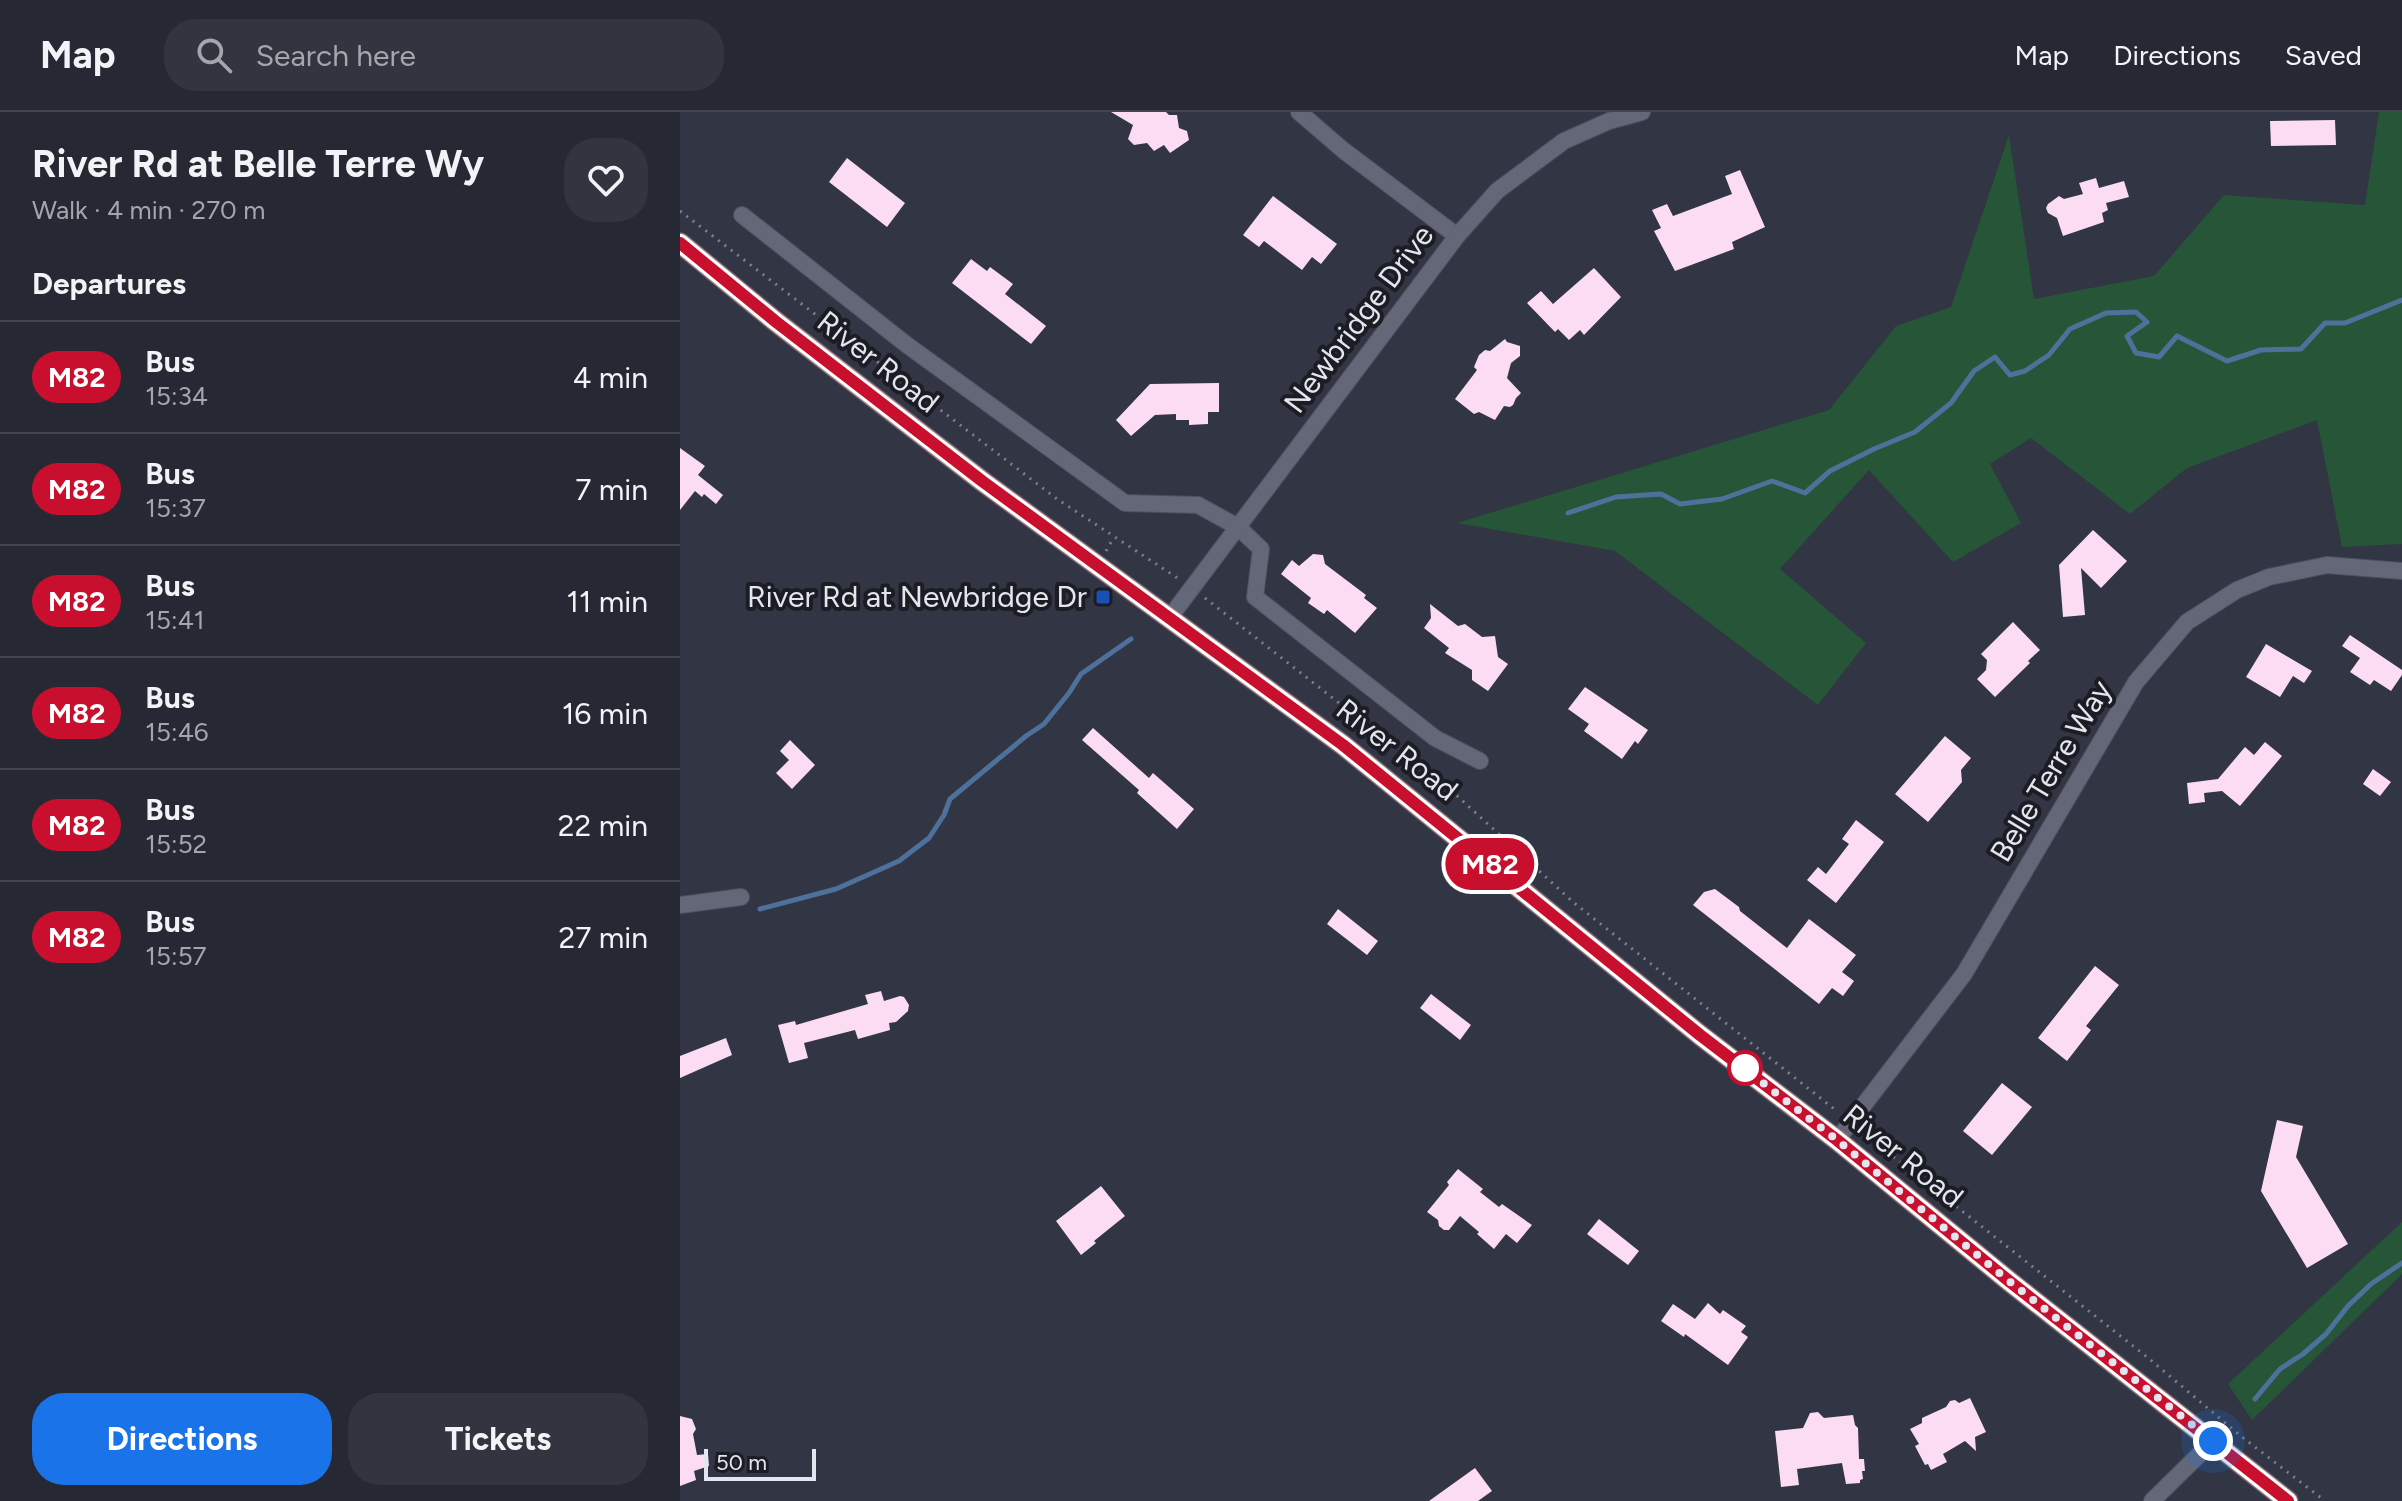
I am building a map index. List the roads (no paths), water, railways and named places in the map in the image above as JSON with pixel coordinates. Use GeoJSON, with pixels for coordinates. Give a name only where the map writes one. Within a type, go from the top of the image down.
{"type":"FeatureCollection","features":[{"type":"Feature","properties":{"kind":"main road","name":"River Road"},"geometry":{"type":"LineString","coordinates":[[680,243],[775,321],[982,481],[1343,745],[1700,1035],[1837,1140],[2009,1281],[2288,1501]]}},
{"type":"Feature","properties":{"kind":"street"},"geometry":{"type":"LineString","coordinates":[[1299,112],[1343,150],[1457,236]]}},
{"type":"Feature","properties":{"kind":"street","name":"Newbridge Drive"},"geometry":{"type":"LineString","coordinates":[[1170,617],[1457,236],[1497,191],[1564,141],[1609,121],[1642,112]]}},
{"type":"Feature","properties":{"kind":"street","name":"River Road"},"geometry":{"type":"LineString","coordinates":[[742,215],[907,345],[1125,503],[1198,505],[1238,527],[1261,549],[1255,597],[1435,738],[1480,761]]}},
{"type":"Feature","properties":{"kind":"street","name":"Belle Terre Way"},"geometry":{"type":"LineString","coordinates":[[1837,1140],[1964,974],[2136,682],[2187,622],[2237,590],[2269,577],[2327,565],[2402,571]]}},
{"type":"Feature","properties":{"kind":"street"},"geometry":{"type":"LineString","coordinates":[[680,905],[741,897]]}},
{"type":"Feature","properties":{"kind":"street"},"geometry":{"type":"LineString","coordinates":[[2152,1501],[2213,1441]]}},
{"type":"Feature","properties":{"kind":"waterway"},"geometry":{"type":"LineString","coordinates":[[1568,513],[1616,497],[1661,494],[1680,504],[1722,499],[1772,481],[1805,493],[1830,471],[1915,432],[1951,403],[1974,371],[1995,357],[2010,375],[2025,371],[2049,355],[2070,329],[2106,313],[2136,312],[2147,322],[2127,336],[2136,353],[2159,357],[2177,336],[2227,361],[2261,350],[2301,349],[2325,323],[2345,323],[2402,300]]}},
{"type":"Feature","properties":{"kind":"waterway"},"geometry":{"type":"LineString","coordinates":[[760,909],[836,889],[899,861],[929,838],[950,799],[1044,724],[1081,674],[1131,639]]}},
{"type":"Feature","properties":{"kind":"waterway"},"geometry":{"type":"LineString","coordinates":[[2255,1399],[2280,1369],[2326,1334],[2371,1284],[2402,1263]]}},
{"type":"Feature","properties":{"kind":"place","name":"River Rd at Newbridge Dr"},"geometry":{"type":"Point","coordinates":[1103,597]}}]}
